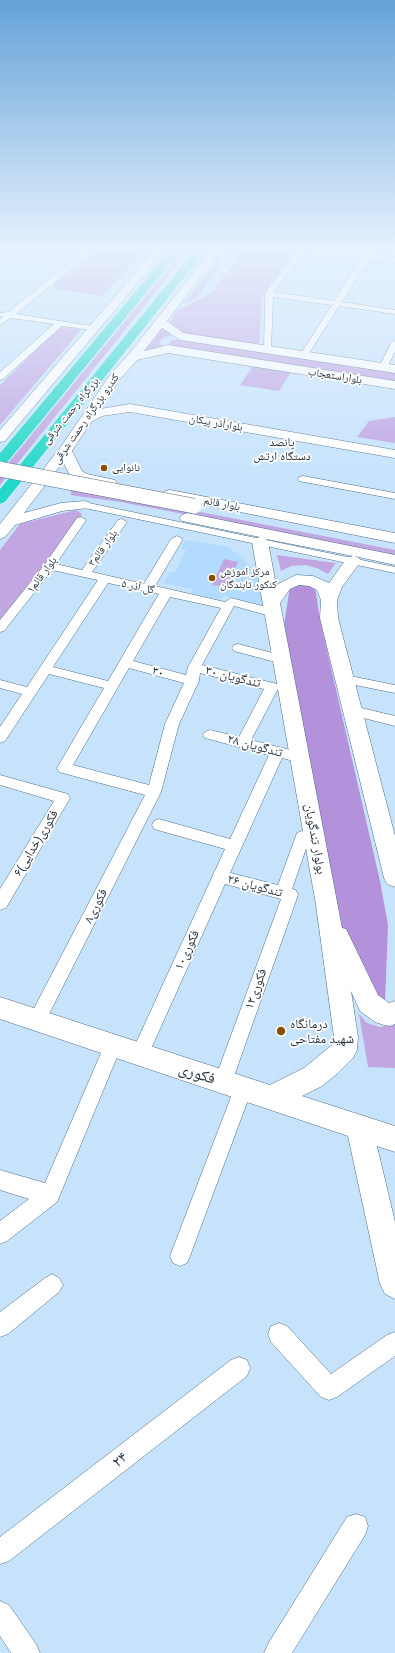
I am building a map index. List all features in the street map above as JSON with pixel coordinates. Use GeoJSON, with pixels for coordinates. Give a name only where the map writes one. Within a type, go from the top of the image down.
{"type":"FeatureCollection","features":[{"type":"Feature","properties":{"kind":"highway","name":"بزرگراه رحمت شرقی"},"geometry":{"type":"LineString","coordinates":[[0,462],[114,325]]}},
{"type":"Feature","properties":{"kind":"highway","name":"بزرگراه رحمت شرقی"},"geometry":{"type":"LineString","coordinates":[[0,500],[140,325]]}},
{"type":"Feature","properties":{"kind":"highway"},"geometry":{"type":"LineString","coordinates":[[18,419],[60,389]]}},
{"type":"Feature","properties":{"kind":"street"},"geometry":{"type":"LineString","coordinates":[[0,377],[58,325]]}},
{"type":"Feature","properties":{"kind":"street"},"geometry":{"type":"LineString","coordinates":[[74,325],[92,328]]}},
{"type":"Feature","properties":{"kind":"street"},"geometry":{"type":"LineString","coordinates":[[1,436],[18,419],[95,325]]}},
{"type":"Feature","properties":{"kind":"street","name":"کندرو بزرگراه رحمت شرقی"},"geometry":{"type":"LineString","coordinates":[[4,528],[65,451],[114,378],[133,357],[157,325]]}},
{"type":"Feature","properties":{"kind":"street","name":"بلواراستعجاب"},"geometry":{"type":"LineString","coordinates":[[166,325],[180,336],[389,368]]}},
{"type":"Feature","properties":{"kind":"street"},"geometry":{"type":"LineString","coordinates":[[267,350],[268,325]]}},
{"type":"Feature","properties":{"kind":"street"},"geometry":{"type":"LineString","coordinates":[[304,355],[322,325]]}},
{"type":"Feature","properties":{"kind":"street"},"geometry":{"type":"LineString","coordinates":[[168,349],[164,344],[165,342],[169,339],[180,336]]}},
{"type":"Feature","properties":{"kind":"street"},"geometry":{"type":"LineString","coordinates":[[389,368],[395,343]]}},
{"type":"Feature","properties":{"kind":"street","name":"بلواراستعجاب"},"geometry":{"type":"LineString","coordinates":[[133,357],[168,349],[395,385]]}},
{"type":"Feature","properties":{"kind":"street"},"geometry":{"type":"LineString","coordinates":[[114,378],[130,398]]}},
{"type":"Feature","properties":{"kind":"street","name":"بلوارآذر پیکان"},"geometry":{"type":"LineString","coordinates":[[85,420],[130,398],[395,454]]}},
{"type":"Feature","properties":{"kind":"street","name":"بلوارآذر پیکان"},"geometry":{"type":"LineString","coordinates":[[253,424],[395,443]]}},
{"type":"Feature","properties":{"kind":"street","name":"بلوار قائم"},"geometry":{"type":"LineString","coordinates":[[65,451],[76,474],[83,478],[395,538]]}},
{"type":"Feature","properties":{"kind":"street"},"geometry":{"type":"LineString","coordinates":[[0,469],[395,560]]}},
{"type":"Feature","properties":{"kind":"street"},"geometry":{"type":"LineString","coordinates":[[0,479],[395,546]]}},
{"type":"Feature","properties":{"kind":"street"},"geometry":{"type":"LineString","coordinates":[[303,479],[395,496]]}},
{"type":"Feature","properties":{"kind":"street"},"geometry":{"type":"LineString","coordinates":[[83,513],[67,498],[64,492],[67,487],[75,482],[97,480]]}},
{"type":"Feature","properties":{"kind":"street"},"geometry":{"type":"LineString","coordinates":[[4,528],[61,507],[83,513],[260,542],[395,570]]}},
{"type":"Feature","properties":{"kind":"street","name":"بلوار قائم۱"},"geometry":{"type":"LineString","coordinates":[[0,628],[49,566],[83,513]]}},
{"type":"Feature","properties":{"kind":"street","name":"بلوار قائم۳"},"geometry":{"type":"LineString","coordinates":[[84,574],[122,522]]}},
{"type":"Feature","properties":{"kind":"street"},"geometry":{"type":"LineString","coordinates":[[147,589],[177,539]]}},
{"type":"Feature","properties":{"kind":"street","name":"بولوار تندگویان"},"geometry":{"type":"LineString","coordinates":[[260,542],[283,660],[329,916],[346,1037],[344,1050],[329,1065],[312,1077],[270,1098]]}},
{"type":"Feature","properties":{"kind":"street"},"geometry":{"type":"LineString","coordinates":[[353,562],[334,587],[329,600],[329,618],[395,878]]}},
{"type":"Feature","properties":{"kind":"street","name":"گل آذر ۵"},"geometry":{"type":"LineString","coordinates":[[49,566],[228,606],[231,602],[273,607]]}},
{"type":"Feature","properties":{"kind":"street"},"geometry":{"type":"LineString","coordinates":[[0,738],[105,579]]}},
{"type":"Feature","properties":{"kind":"street"},"geometry":{"type":"LineString","coordinates":[[273,607],[284,586],[296,580],[313,581],[324,588],[329,600]]}},
{"type":"Feature","properties":{"kind":"street"},"geometry":{"type":"LineString","coordinates":[[154,792],[64,768],[166,593]]}},
{"type":"Feature","properties":{"kind":"street"},"geometry":{"type":"LineString","coordinates":[[194,667],[228,606]]}},
{"type":"Feature","properties":{"kind":"street"},"geometry":{"type":"LineString","coordinates":[[238,648],[283,660]]}},
{"type":"Feature","properties":{"kind":"street","name":"۳۰"},"geometry":{"type":"LineString","coordinates":[[125,663],[192,681]]}},
{"type":"Feature","properties":{"kind":"street","name":"فکوری۸"},"geometry":{"type":"LineString","coordinates":[[37,1020],[154,792],[172,724],[192,681],[194,667]]}},
{"type":"Feature","properties":{"kind":"street","name":"۳۰ تندگویان"},"geometry":{"type":"LineString","coordinates":[[194,667],[272,687],[243,743]]}},
{"type":"Feature","properties":{"kind":"street"},"geometry":{"type":"LineString","coordinates":[[45,669],[112,686]]}},
{"type":"Feature","properties":{"kind":"street"},"geometry":{"type":"LineString","coordinates":[[345,679],[395,689]]}},
{"type":"Feature","properties":{"kind":"street"},"geometry":{"type":"LineString","coordinates":[[0,684],[30,692]]}},
{"type":"Feature","properties":{"kind":"street"},"geometry":{"type":"LineString","coordinates":[[353,711],[395,721]]}},
{"type":"Feature","properties":{"kind":"street","name":"۲۸ تندگویان"},"geometry":{"type":"LineString","coordinates":[[210,735],[301,758]]}},
{"type":"Feature","properties":{"kind":"street","name":"فکوری۱۰"},"geometry":{"type":"LineString","coordinates":[[140,1054],[277,753]]}},
{"type":"Feature","properties":{"kind":"street","name":"۶فکوری(خدایی)"},"geometry":{"type":"LineString","coordinates":[[0,780],[63,798],[0,903]]}},
{"type":"Feature","properties":{"kind":"street"},"geometry":{"type":"LineString","coordinates":[[159,825],[235,846]]}},
{"type":"Feature","properties":{"kind":"street","name":"فکوری۱۲"},"geometry":{"type":"LineString","coordinates":[[180,1256],[233,1085],[302,837]]}},
{"type":"Feature","properties":{"kind":"street","name":"۲۶ تندگویان"},"geometry":{"type":"LineString","coordinates":[[221,877],[286,894]]}},
{"type":"Feature","properties":{"kind":"street"},"geometry":{"type":"LineString","coordinates":[[329,916],[369,1003],[384,1014],[390,1015],[395,1012]]}},
{"type":"Feature","properties":{"kind":"street","name":"فکوری"},"geometry":{"type":"LineString","coordinates":[[0,1008],[395,1139]]}},
{"type":"Feature","properties":{"kind":"street"},"geometry":{"type":"LineString","coordinates":[[0,1234],[50,1195],[113,1045]]}},
{"type":"Feature","properties":{"kind":"street"},"geometry":{"type":"LineString","coordinates":[[359,1127],[395,1284]]}},
{"type":"Feature","properties":{"kind":"street"},"geometry":{"type":"LineString","coordinates":[[0,1180],[50,1195]]}},
{"type":"Feature","properties":{"kind":"street"},"geometry":{"type":"LineString","coordinates":[[0,1326],[52,1284]]}},
{"type":"Feature","properties":{"kind":"street"},"geometry":{"type":"LineString","coordinates":[[279,1334],[329,1389],[395,1343]]}},
{"type":"Feature","properties":{"kind":"street","name":"۲۴"},"geometry":{"type":"LineString","coordinates":[[0,1552],[239,1368]]}},
{"type":"Feature","properties":{"kind":"street"},"geometry":{"type":"LineString","coordinates":[[277,1653],[356,1526]]}},
{"type":"Feature","properties":{"kind":"street"},"geometry":{"type":"LineString","coordinates":[[0,1614],[27,1653]]}},
{"type":"Feature","properties":{"kind":"shaded area"},"geometry":{"type":"Polygon","coordinates":[[[122,325],[129,325],[0,485],[0,473],[122,325]]]}},
{"type":"Feature","properties":{"kind":"shaded area"},"geometry":{"type":"Polygon","coordinates":[[[173,325],[260,325],[259,347],[183,334],[173,325]]]}},
{"type":"Feature","properties":{"kind":"shaded area"},"geometry":{"type":"Polygon","coordinates":[[[60,327],[81,330],[0,425],[0,385],[60,327]]]}},
{"type":"Feature","properties":{"kind":"shaded area"},"geometry":{"type":"Polygon","coordinates":[[[163,327],[174,334],[161,339],[160,342],[162,347],[145,351],[163,327]]]}},
{"type":"Feature","properties":{"kind":"shaded area"},"geometry":{"type":"Polygon","coordinates":[[[178,339],[395,372],[395,383],[172,347],[169,344],[171,341],[178,339]]]}},
{"type":"Feature","properties":{"kind":"shaded area"},"geometry":{"type":"Polygon","coordinates":[[[253,366],[291,372],[279,391],[240,385],[253,366]]]}},
{"type":"Feature","properties":{"kind":"shaded area"},"geometry":{"type":"Polygon","coordinates":[[[395,417],[395,443],[357,437],[369,421],[395,417]]]}},
{"type":"Feature","properties":{"kind":"shaded area"},"geometry":{"type":"Polygon","coordinates":[[[71,489],[134,499],[395,550],[395,555],[121,502],[71,495],[71,489]]]}},
{"type":"Feature","properties":{"kind":"shaded area"},"geometry":{"type":"Polygon","coordinates":[[[76,510],[82,514],[0,625],[0,550],[20,524],[76,510]]]}},
{"type":"Feature","properties":{"kind":"shaded area","name":"مرکز اموزش کنکور تابندگان"},"geometry":{"type":"Polygon","coordinates":[[[185,540],[229,547],[256,571],[263,607],[223,595],[221,600],[191,593],[193,589],[163,583],[170,572],[175,572],[186,550],[181,549],[185,540]]]}},
{"type":"Feature","properties":{"kind":"shaded area"},"geometry":{"type":"Polygon","coordinates":[[[277,555],[336,563],[328,574],[319,569],[306,565],[291,566],[281,571],[277,555]]]}},
{"type":"Feature","properties":{"kind":"shaded area"},"geometry":{"type":"Polygon","coordinates":[[[224,559],[238,562],[226,587],[212,585],[224,559]]]}},
{"type":"Feature","properties":{"kind":"shaded area"},"geometry":{"type":"Polygon","coordinates":[[[298,583],[313,584],[316,593],[320,620],[380,881],[388,925],[385,1002],[379,1004],[336,919],[283,632],[290,586],[298,583]]]}},
{"type":"Feature","properties":{"kind":"shaded area"},"geometry":{"type":"Polygon","coordinates":[[[359,1014],[367,1023],[380,1027],[395,1024],[395,1068],[368,1067],[359,1014]]]}},
{"type":"Feature","properties":{"kind":"place","name":"نانوایی"},"geometry":{"type":"Point","coordinates":[104,468]}},
{"type":"Feature","properties":{"kind":"place","name":"مرکز اموزش کنکور تابندگان"},"geometry":{"type":"Point","coordinates":[212,578]}},
{"type":"Feature","properties":{"kind":"place","name":"درمانگاه شهید مفتاحی"},"geometry":{"type":"Point","coordinates":[281,1031]}},
{"type":"Feature","properties":{"kind":"district","name":"پانصد دستگاه ارتش"},"geometry":{"type":"Point","coordinates":[282,450]}}]}
